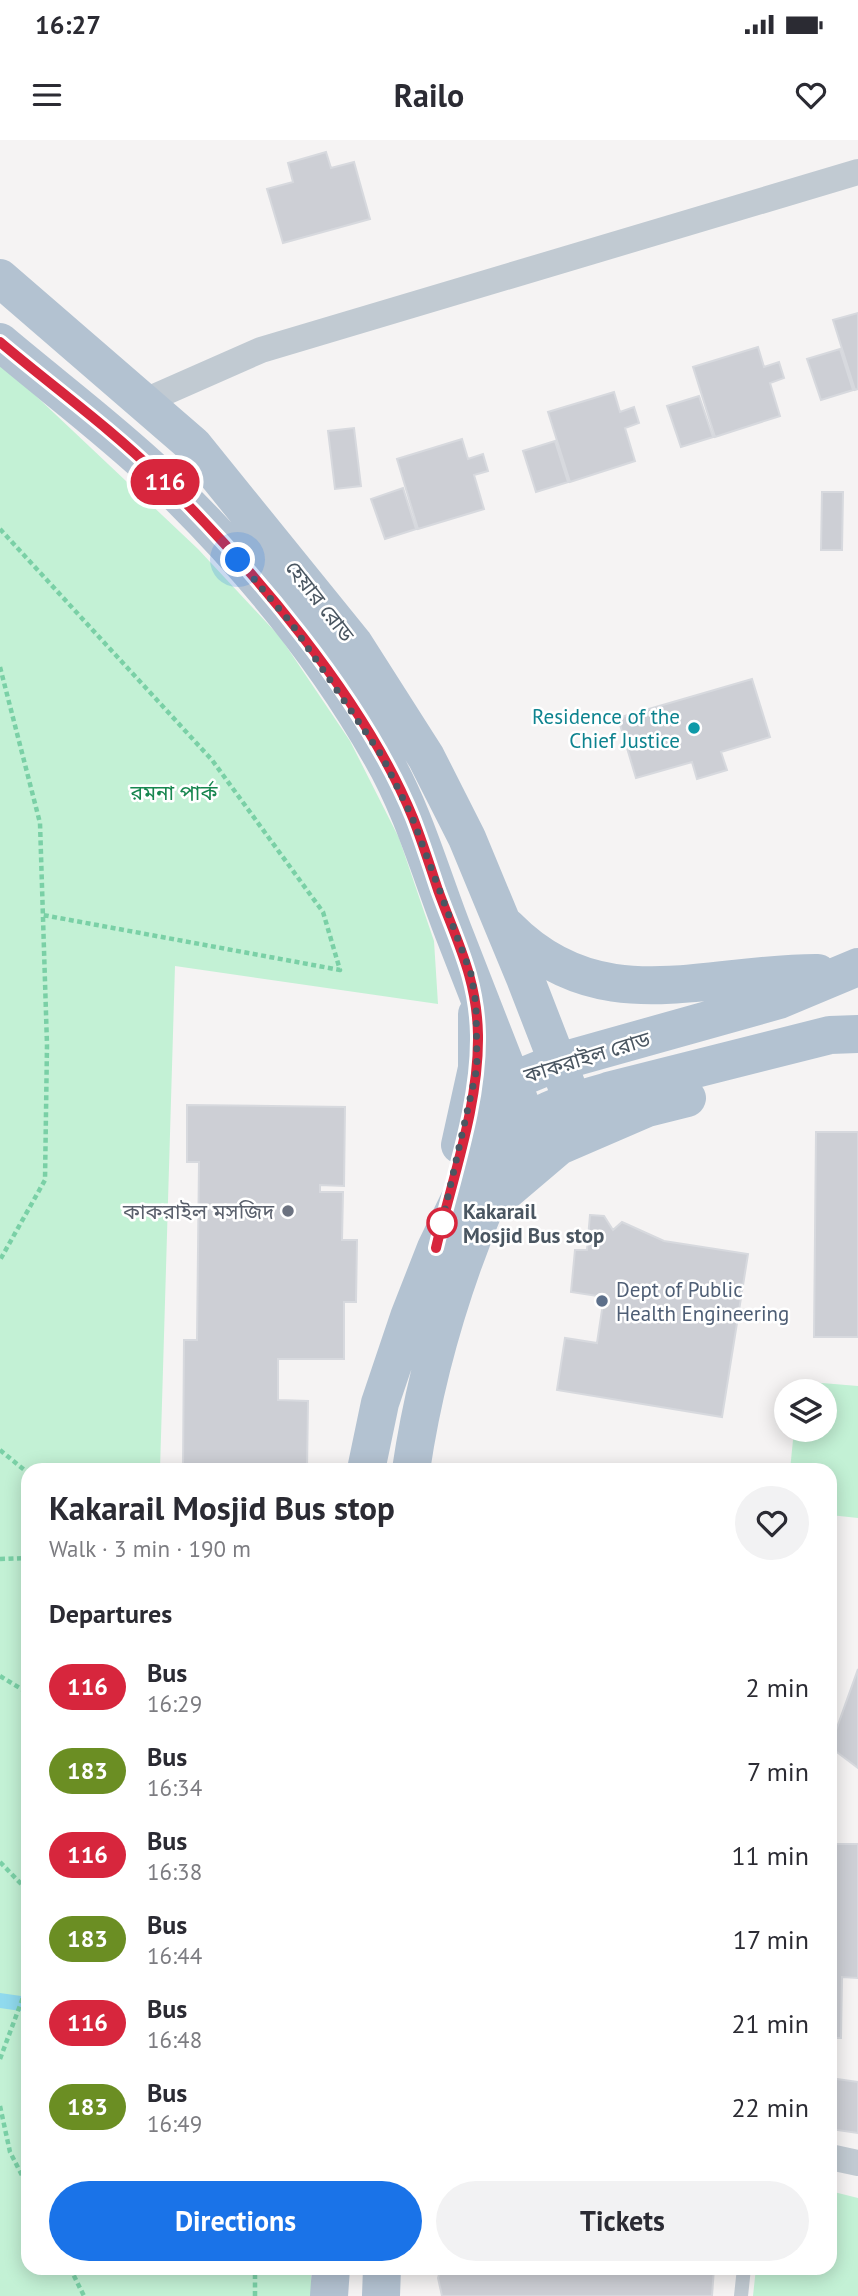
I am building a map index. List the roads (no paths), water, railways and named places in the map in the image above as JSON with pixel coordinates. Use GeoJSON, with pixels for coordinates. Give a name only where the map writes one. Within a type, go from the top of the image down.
{"type":"FeatureCollection","features":[{"type":"Feature","properties":{"kind":"main road","name":"হেয়ার রোড"},"geometry":{"type":"LineString","coordinates":[[1,282],[193,445],[354,644],[426,757],[467,838],[573,1102]]}},
{"type":"Feature","properties":{"kind":"main road"},"geometry":{"type":"LineString","coordinates":[[0,342],[156,473],[221,539],[291,623],[382,756],[412,817],[528,1123],[510,1150],[482,1213],[454,1289],[435,1357],[412,1463]]}},
{"type":"Feature","properties":{"kind":"main road"},"geometry":{"type":"LineString","coordinates":[[503,923],[542,959],[563,970],[587,978],[635,986],[851,970]]}},
{"type":"Feature","properties":{"kind":"main road","name":"কাকরাইল রোড"},"geometry":{"type":"LineString","coordinates":[[367,1463],[380,1403],[436,1248],[466,1188],[496,1107],[512,1081],[558,1062],[779,999],[851,970]]}},
{"type":"Feature","properties":{"kind":"main road"},"geometry":{"type":"LineString","coordinates":[[436,1248],[477,1068],[476,1004],[471,974]]}},
{"type":"Feature","properties":{"kind":"main road","name":"কাকরাইল রোড"},"geometry":{"type":"LineString","coordinates":[[528,1123],[573,1102],[830,1035],[858,1034]]}},
{"type":"Feature","properties":{"kind":"main road"},"geometry":{"type":"LineString","coordinates":[[482,1213],[559,1146],[604,1125],[647,1108],[820,1063],[858,1060]]}},
{"type":"Feature","properties":{"kind":"main road"},"geometry":{"type":"LineString","coordinates":[[329,2296],[330,2275]]}},
{"type":"Feature","properties":{"kind":"main road"},"geometry":{"type":"LineString","coordinates":[[381,2296],[382,2275]]}},
{"type":"Feature","properties":{"kind":"street"},"geometry":{"type":"LineString","coordinates":[[143,402],[261,350],[858,172]]}},
{"type":"Feature","properties":{"kind":"street"},"geometry":{"type":"LineString","coordinates":[[837,2158],[858,2163]]}},
{"type":"Feature","properties":{"kind":"lane"},"geometry":{"type":"LineString","coordinates":[[741,2296],[743,2275]]}},
{"type":"Feature","properties":{"kind":"water"},"geometry":{"type":"Polygon","coordinates":[[[0,1993],[21,1996],[21,2011],[0,2008],[0,1993]]]}},
{"type":"Feature","properties":{"kind":"place","name":"Residence of the Chief Justice"},"geometry":{"type":"Point","coordinates":[694,728]}},
{"type":"Feature","properties":{"kind":"place","name":"কাকরাইল মসজিদ"},"geometry":{"type":"Point","coordinates":[288,1211]}},
{"type":"Feature","properties":{"kind":"place","name":"Kakarail Mosjid Bus stop"},"geometry":{"type":"Point","coordinates":[442,1223]}},
{"type":"Feature","properties":{"kind":"place","name":"Dept of Public Health Engineering"},"geometry":{"type":"Point","coordinates":[602,1301]}},
{"type":"Feature","properties":{"kind":"park label","name":"রমনা পার্ক"},"geometry":{"type":"Point","coordinates":[174,792]}}]}
